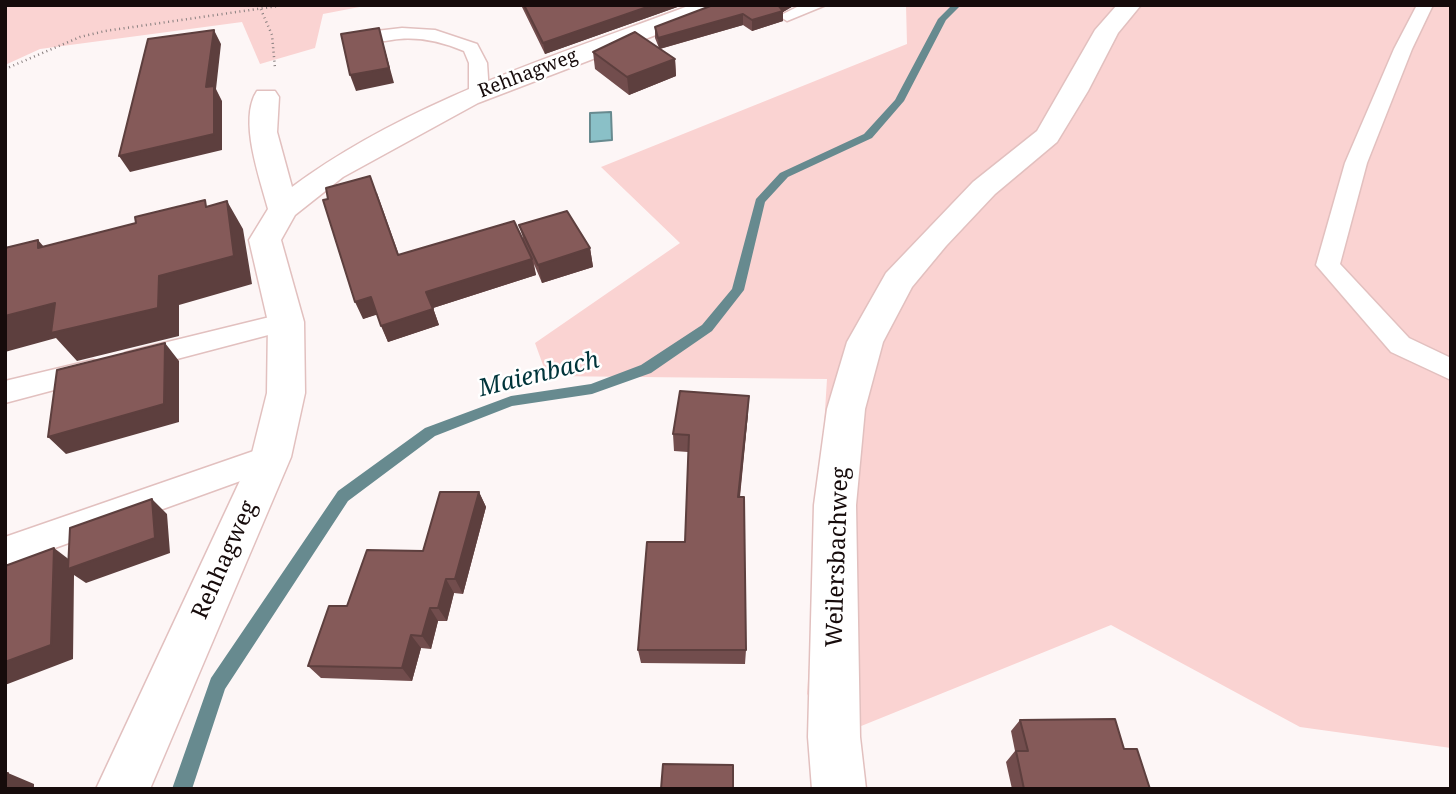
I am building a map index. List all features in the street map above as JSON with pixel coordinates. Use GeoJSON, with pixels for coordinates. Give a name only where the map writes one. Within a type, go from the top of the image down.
{"type":"FeatureCollection","features":[{"type":"Feature","properties":{"kind":"street","name":"Rehhagweg"},"geometry":{"type":"LineString","coordinates":[[122,789],[271,457],[286,393],[285,322],[265,240],[282,209],[333,171],[479,93],[713,5]]}},
{"type":"Feature","properties":{"kind":"street","name":"Weilersbachweg"},"geometry":{"type":"LineString","coordinates":[[839,789],[834,737],[835,505],[846,409],[864,342],[898,281],[935,239],[984,188],[1047,136],[1075,91],[1107,30],[1130,5]]}},
{"type":"Feature","properties":{"kind":"street"},"geometry":{"type":"LineString","coordinates":[[267,97],[263,132],[282,209]]}},
{"type":"Feature","properties":{"kind":"lane"},"geometry":{"type":"LineString","coordinates":[[787,16],[818,5]]}},
{"type":"Feature","properties":{"kind":"lane"},"geometry":{"type":"LineString","coordinates":[[1425,5],[1403,49],[1356,163],[1328,265],[1400,345],[1451,370]]}},
{"type":"Feature","properties":{"kind":"lane"},"geometry":{"type":"LineString","coordinates":[[376,36],[416,31],[435,34],[471,48],[478,63],[479,93]]}},
{"type":"Feature","properties":{"kind":"lane"},"geometry":{"type":"LineString","coordinates":[[5,392],[285,322]]}},
{"type":"Feature","properties":{"kind":"lane"},"geometry":{"type":"LineString","coordinates":[[5,552],[271,457]]}},
{"type":"Feature","properties":{"kind":"path"},"geometry":{"type":"LineString","coordinates":[[259,5],[272,35],[276,71],[267,97]]}},
{"type":"Feature","properties":{"kind":"path"},"geometry":{"type":"LineString","coordinates":[[5,69],[80,37],[105,31],[285,5]]}},
{"type":"Feature","properties":{"kind":"shaded area"},"geometry":{"type":"Polygon","coordinates":[[[5,5],[370,5],[323,14],[315,48],[260,64],[242,22],[40,49],[5,65],[5,5]]]}},
{"type":"Feature","properties":{"kind":"shaded area"},"geometry":{"type":"Polygon","coordinates":[[[906,5],[1451,5],[1451,748],[1300,727],[1111,625],[834,737],[807,694],[827,379],[547,376],[535,343],[680,243],[601,167],[907,44],[906,5]]]}},
{"type":"Feature","properties":{"kind":"water"},"geometry":{"type":"Polygon","coordinates":[[[611,112],[612,140],[590,142],[590,113],[611,112]]]}},
{"type":"Feature","properties":{"kind":"building"},"geometry":{"type":"Polygon","coordinates":[[[524,5],[653,5],[543,43],[524,5]]]}},
{"type":"Feature","properties":{"kind":"building"},"geometry":{"type":"Polygon","coordinates":[[[713,5],[778,5],[783,11],[752,20],[743,14],[658,38],[655,27],[713,5]]]}},
{"type":"Feature","properties":{"kind":"building"},"geometry":{"type":"Polygon","coordinates":[[[379,28],[389,68],[350,75],[341,34],[379,28]]]}},
{"type":"Feature","properties":{"kind":"building"},"geometry":{"type":"Polygon","coordinates":[[[214,30],[206,87],[214,86],[214,134],[119,156],[148,39],[214,30]]]}},
{"type":"Feature","properties":{"kind":"building"},"geometry":{"type":"Polygon","coordinates":[[[635,32],[675,59],[627,77],[593,52],[635,32]]]}},
{"type":"Feature","properties":{"kind":"building"},"geometry":{"type":"Polygon","coordinates":[[[370,176],[398,255],[514,221],[532,259],[426,292],[433,309],[381,326],[371,297],[355,302],[323,200],[328,199],[326,188],[370,176]]]}},
{"type":"Feature","properties":{"kind":"building"},"geometry":{"type":"Polygon","coordinates":[[[205,200],[206,207],[227,201],[234,256],[159,276],[158,308],[51,333],[55,303],[5,316],[5,248],[38,240],[38,248],[136,223],[135,217],[205,200]]]}},
{"type":"Feature","properties":{"kind":"building"},"geometry":{"type":"Polygon","coordinates":[[[567,211],[590,248],[538,265],[519,225],[567,211]]]}},
{"type":"Feature","properties":{"kind":"building"},"geometry":{"type":"Polygon","coordinates":[[[165,343],[164,404],[48,437],[57,370],[165,343]]]}},
{"type":"Feature","properties":{"kind":"building"},"geometry":{"type":"Polygon","coordinates":[[[680,391],[749,396],[738,497],[744,497],[746,650],[638,650],[647,542],[685,542],[689,435],[673,434],[680,391]]]}},
{"type":"Feature","properties":{"kind":"building"},"geometry":{"type":"Polygon","coordinates":[[[440,492],[479,492],[455,579],[446,579],[438,608],[430,608],[422,636],[411,635],[402,668],[308,666],[329,606],[347,606],[367,550],[423,551],[440,492]]]}},
{"type":"Feature","properties":{"kind":"building"},"geometry":{"type":"Polygon","coordinates":[[[152,499],[155,538],[68,569],[70,528],[152,499]]]}},
{"type":"Feature","properties":{"kind":"building"},"geometry":{"type":"Polygon","coordinates":[[[54,548],[51,645],[5,662],[5,566],[54,548]]]}},
{"type":"Feature","properties":{"kind":"building"},"geometry":{"type":"Polygon","coordinates":[[[1115,719],[1124,749],[1137,749],[1150,789],[1024,789],[1016,751],[1028,751],[1020,720],[1115,719]]]}},
{"type":"Feature","properties":{"kind":"building"},"geometry":{"type":"Polygon","coordinates":[[[663,764],[733,765],[733,789],[661,789],[663,764]]]}},
{"type":"Feature","properties":{"kind":"building"},"geometry":{"type":"Polygon","coordinates":[[[8,773],[8,789],[5,789],[5,774],[8,773]]]}},
{"type":"Feature","properties":{"kind":"waterway","name":"Maienbach"},"geometry":{"type":"LineString","coordinates":[[182,789],[217,684],[343,496],[430,432],[511,401],[592,389],[646,369],[707,328],[738,290],[760,201],[784,175],[868,136],[899,101],[942,19],[957,5]]}}]}
